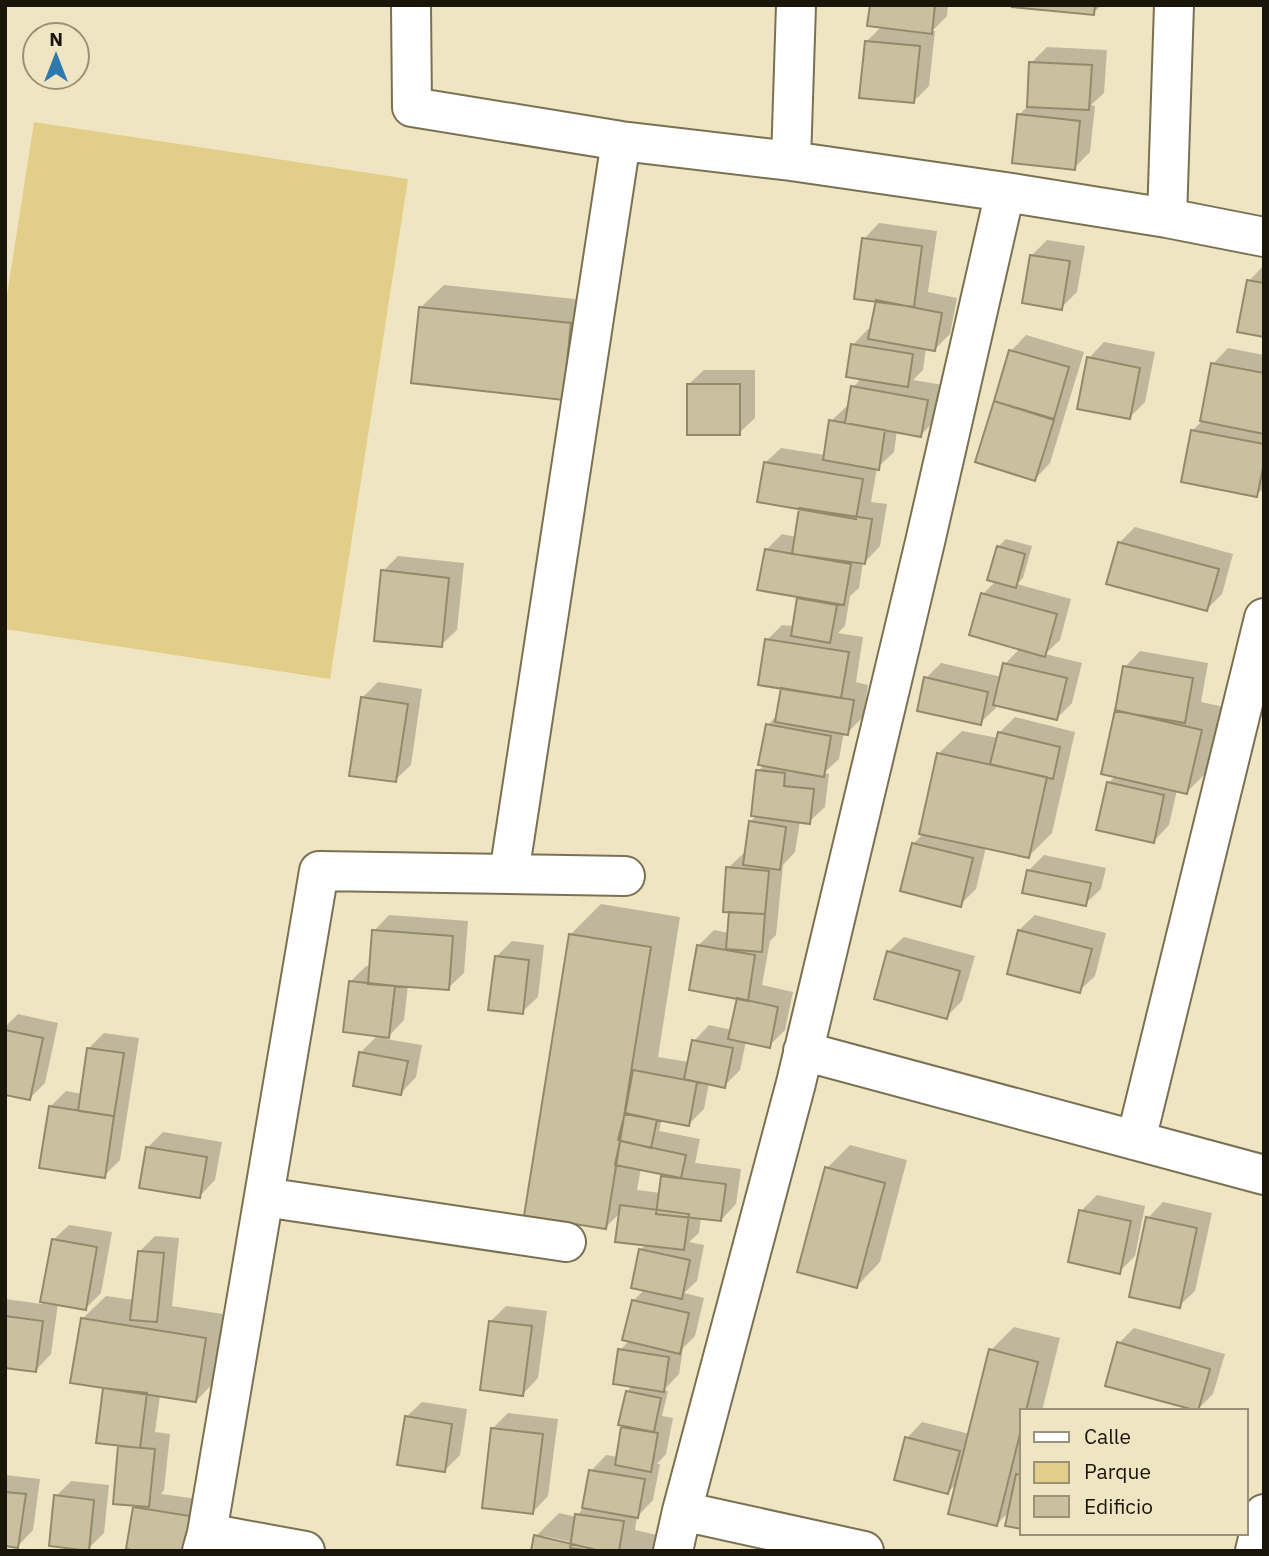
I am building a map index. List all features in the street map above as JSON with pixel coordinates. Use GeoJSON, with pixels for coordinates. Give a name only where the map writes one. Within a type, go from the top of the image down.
{"type":"FeatureCollection","features":[{"type":"Feature","properties":{"kind":"street"},"geometry":{"type":"LineString","coordinates":[[411,5],[412,107],[621,141],[791,161],[1006,192],[1264,237]]}},
{"type":"Feature","properties":{"kind":"street"},"geometry":{"type":"LineString","coordinates":[[791,161],[796,5]]}},
{"type":"Feature","properties":{"kind":"street"},"geometry":{"type":"LineString","coordinates":[[1167,218],[1174,5]]}},
{"type":"Feature","properties":{"kind":"street"},"geometry":{"type":"LineString","coordinates":[[509,874],[621,141]]}},
{"type":"Feature","properties":{"kind":"street"},"geometry":{"type":"LineString","coordinates":[[673,1551],[803,1051],[1006,192]]}},
{"type":"Feature","properties":{"kind":"street"},"geometry":{"type":"LineString","coordinates":[[1136,1140],[1264,618]]}},
{"type":"Feature","properties":{"kind":"street"},"geometry":{"type":"LineString","coordinates":[[305,1551],[204,1542],[319,871],[625,876]]}},
{"type":"Feature","properties":{"kind":"street"},"geometry":{"type":"LineString","coordinates":[[803,1051],[1264,1175]]}},
{"type":"Feature","properties":{"kind":"street"},"geometry":{"type":"LineString","coordinates":[[264,1197],[566,1242]]}},
{"type":"Feature","properties":{"kind":"street"},"geometry":{"type":"LineString","coordinates":[[682,1511],[864,1551]]}},
{"type":"Feature","properties":{"kind":"street"},"geometry":{"type":"LineString","coordinates":[[1255,1551],[1264,1514]]}},
{"type":"Feature","properties":{"kind":"green space"},"geometry":{"type":"Polygon","coordinates":[[[34,122],[408,179],[330,679],[5,629],[5,308],[34,122]]]}},
{"type":"Feature","properties":{"kind":"building"},"geometry":{"type":"Polygon","coordinates":[[[870,5],[935,5],[932,34],[867,26],[870,5]]]}},
{"type":"Feature","properties":{"kind":"building"},"geometry":{"type":"Polygon","coordinates":[[[1012,5],[1095,5],[1094,15],[1012,5]]]}},
{"type":"Feature","properties":{"kind":"building"},"geometry":{"type":"Polygon","coordinates":[[[865,41],[920,46],[914,103],[859,98],[865,41]]]}},
{"type":"Feature","properties":{"kind":"building"},"geometry":{"type":"Polygon","coordinates":[[[1029,62],[1092,65],[1089,110],[1027,107],[1029,62]]]}},
{"type":"Feature","properties":{"kind":"building"},"geometry":{"type":"Polygon","coordinates":[[[1017,114],[1080,121],[1075,170],[1012,163],[1017,114]]]}},
{"type":"Feature","properties":{"kind":"building"},"geometry":{"type":"Polygon","coordinates":[[[862,238],[922,246],[914,307],[854,299],[862,238]]]}},
{"type":"Feature","properties":{"kind":"building"},"geometry":{"type":"Polygon","coordinates":[[[1030,255],[1070,261],[1062,310],[1022,303],[1030,255]]]}},
{"type":"Feature","properties":{"kind":"building"},"geometry":{"type":"Polygon","coordinates":[[[1247,280],[1264,283],[1264,337],[1237,332],[1247,280]]]}},
{"type":"Feature","properties":{"kind":"building"},"geometry":{"type":"Polygon","coordinates":[[[876,300],[942,313],[935,351],[868,339],[876,300]]]}},
{"type":"Feature","properties":{"kind":"building"},"geometry":{"type":"Polygon","coordinates":[[[419,307],[571,323],[563,400],[411,383],[419,307]]]}},
{"type":"Feature","properties":{"kind":"building"},"geometry":{"type":"Polygon","coordinates":[[[851,344],[913,354],[908,387],[846,377],[851,344]]]}},
{"type":"Feature","properties":{"kind":"building"},"geometry":{"type":"Polygon","coordinates":[[[1009,350],[1069,367],[1054,419],[994,401],[1009,350]]]}},
{"type":"Feature","properties":{"kind":"building"},"geometry":{"type":"Polygon","coordinates":[[[1087,357],[1140,368],[1130,419],[1077,409],[1087,357]]]}},
{"type":"Feature","properties":{"kind":"building"},"geometry":{"type":"Polygon","coordinates":[[[1211,363],[1264,373],[1264,434],[1200,421],[1211,363]]]}},
{"type":"Feature","properties":{"kind":"building"},"geometry":{"type":"Polygon","coordinates":[[[687,384],[740,384],[740,435],[687,435],[687,384]]]}},
{"type":"Feature","properties":{"kind":"building"},"geometry":{"type":"Polygon","coordinates":[[[851,386],[928,400],[921,437],[845,423],[851,386]]]}},
{"type":"Feature","properties":{"kind":"building"},"geometry":{"type":"Polygon","coordinates":[[[994,401],[1054,420],[1035,481],[975,462],[994,401]]]}},
{"type":"Feature","properties":{"kind":"building"},"geometry":{"type":"Polygon","coordinates":[[[829,420],[885,430],[879,470],[823,460],[829,420]]]}},
{"type":"Feature","properties":{"kind":"building"},"geometry":{"type":"Polygon","coordinates":[[[1191,430],[1264,444],[1264,463],[1257,497],[1181,482],[1191,430]]]}},
{"type":"Feature","properties":{"kind":"building"},"geometry":{"type":"Polygon","coordinates":[[[764,462],[863,479],[856,519],[757,502],[764,462]]]}},
{"type":"Feature","properties":{"kind":"building"},"geometry":{"type":"Polygon","coordinates":[[[799,508],[872,519],[865,564],[792,554],[799,508]]]}},
{"type":"Feature","properties":{"kind":"building"},"geometry":{"type":"Polygon","coordinates":[[[1118,542],[1219,569],[1207,611],[1106,584],[1118,542]]]}},
{"type":"Feature","properties":{"kind":"building"},"geometry":{"type":"Polygon","coordinates":[[[997,546],[1025,554],[1016,588],[987,580],[997,546]]]}},
{"type":"Feature","properties":{"kind":"building"},"geometry":{"type":"Polygon","coordinates":[[[765,549],[851,564],[844,605],[757,590],[765,549]]]}},
{"type":"Feature","properties":{"kind":"building"},"geometry":{"type":"Polygon","coordinates":[[[381,570],[449,578],[442,647],[374,641],[381,570]]]}},
{"type":"Feature","properties":{"kind":"building"},"geometry":{"type":"Polygon","coordinates":[[[981,593],[1057,614],[1045,657],[969,635],[981,593]]]}},
{"type":"Feature","properties":{"kind":"building"},"geometry":{"type":"Polygon","coordinates":[[[797,598],[837,605],[830,643],[791,636],[797,598]]]}},
{"type":"Feature","properties":{"kind":"building"},"geometry":{"type":"Polygon","coordinates":[[[765,639],[849,652],[841,698],[758,685],[765,639]]]}},
{"type":"Feature","properties":{"kind":"building"},"geometry":{"type":"Polygon","coordinates":[[[1003,663],[1067,678],[1057,720],[993,705],[1003,663]]]}},
{"type":"Feature","properties":{"kind":"building"},"geometry":{"type":"Polygon","coordinates":[[[1123,666],[1193,678],[1185,723],[1115,711],[1123,666]]]}},
{"type":"Feature","properties":{"kind":"building"},"geometry":{"type":"Polygon","coordinates":[[[924,677],[988,692],[981,725],[917,711],[924,677]]]}},
{"type":"Feature","properties":{"kind":"building"},"geometry":{"type":"Polygon","coordinates":[[[781,688],[854,700],[848,735],[775,722],[781,688]]]}},
{"type":"Feature","properties":{"kind":"building"},"geometry":{"type":"Polygon","coordinates":[[[361,697],[408,704],[396,782],[349,776],[361,697]]]}},
{"type":"Feature","properties":{"kind":"building"},"geometry":{"type":"Polygon","coordinates":[[[1115,710],[1202,730],[1187,794],[1101,774],[1115,710]]]}},
{"type":"Feature","properties":{"kind":"building"},"geometry":{"type":"Polygon","coordinates":[[[766,724],[831,736],[824,777],[758,765],[766,724]]]}},
{"type":"Feature","properties":{"kind":"building"},"geometry":{"type":"Polygon","coordinates":[[[998,732],[1060,747],[1053,779],[990,764],[998,732]]]}},
{"type":"Feature","properties":{"kind":"building"},"geometry":{"type":"Polygon","coordinates":[[[937,753],[1047,777],[1029,858],[919,834],[937,753]]]}},
{"type":"Feature","properties":{"kind":"building"},"geometry":{"type":"Polygon","coordinates":[[[756,770],[785,773],[784,786],[814,789],[810,824],[751,816],[756,770]]]}},
{"type":"Feature","properties":{"kind":"building"},"geometry":{"type":"Polygon","coordinates":[[[1107,782],[1164,795],[1154,843],[1096,830],[1107,782]]]}},
{"type":"Feature","properties":{"kind":"building"},"geometry":{"type":"Polygon","coordinates":[[[749,821],[786,827],[780,870],[743,865],[749,821]]]}},
{"type":"Feature","properties":{"kind":"building"},"geometry":{"type":"Polygon","coordinates":[[[912,843],[973,858],[961,907],[900,891],[912,843]]]}},
{"type":"Feature","properties":{"kind":"building"},"geometry":{"type":"Polygon","coordinates":[[[726,867],[769,871],[765,914],[723,912],[726,867]]]}},
{"type":"Feature","properties":{"kind":"building"},"geometry":{"type":"Polygon","coordinates":[[[1027,870],[1091,883],[1086,906],[1022,893],[1027,870]]]}},
{"type":"Feature","properties":{"kind":"building"},"geometry":{"type":"Polygon","coordinates":[[[729,912],[765,914],[762,952],[726,949],[729,912]]]}},
{"type":"Feature","properties":{"kind":"building"},"geometry":{"type":"Polygon","coordinates":[[[372,930],[453,936],[449,990],[368,984],[372,930]]]}},
{"type":"Feature","properties":{"kind":"building"},"geometry":{"type":"Polygon","coordinates":[[[1018,930],[1092,949],[1080,993],[1007,974],[1018,930]]]}},
{"type":"Feature","properties":{"kind":"building"},"geometry":{"type":"Polygon","coordinates":[[[569,934],[651,947],[606,1229],[524,1216],[569,934]]]}},
{"type":"Feature","properties":{"kind":"building"},"geometry":{"type":"Polygon","coordinates":[[[697,945],[755,955],[748,1001],[689,990],[697,945]]]}},
{"type":"Feature","properties":{"kind":"building"},"geometry":{"type":"Polygon","coordinates":[[[887,951],[960,971],[947,1019],[874,999],[887,951]]]}},
{"type":"Feature","properties":{"kind":"building"},"geometry":{"type":"Polygon","coordinates":[[[495,956],[529,960],[523,1014],[488,1010],[495,956]]]}},
{"type":"Feature","properties":{"kind":"building"},"geometry":{"type":"Polygon","coordinates":[[[349,981],[395,986],[389,1038],[343,1032],[349,981]]]}},
{"type":"Feature","properties":{"kind":"building"},"geometry":{"type":"Polygon","coordinates":[[[737,998],[778,1007],[770,1048],[728,1039],[737,998]]]}},
{"type":"Feature","properties":{"kind":"building"},"geometry":{"type":"Polygon","coordinates":[[[5,1030],[43,1038],[30,1100],[5,1095],[5,1030]]]}},
{"type":"Feature","properties":{"kind":"building"},"geometry":{"type":"Polygon","coordinates":[[[692,1040],[733,1048],[725,1088],[684,1079],[692,1040]]]}},
{"type":"Feature","properties":{"kind":"building"},"geometry":{"type":"Polygon","coordinates":[[[87,1048],[124,1053],[114,1116],[78,1111],[87,1048]]]}},
{"type":"Feature","properties":{"kind":"building"},"geometry":{"type":"Polygon","coordinates":[[[359,1052],[408,1061],[401,1095],[353,1086],[359,1052]]]}},
{"type":"Feature","properties":{"kind":"building"},"geometry":{"type":"Polygon","coordinates":[[[633,1070],[697,1082],[689,1126],[625,1114],[633,1070]]]}},
{"type":"Feature","properties":{"kind":"building"},"geometry":{"type":"Polygon","coordinates":[[[49,1106],[114,1116],[105,1178],[39,1168],[49,1106]]]}},
{"type":"Feature","properties":{"kind":"building"},"geometry":{"type":"Polygon","coordinates":[[[625,1113],[657,1120],[651,1148],[618,1140],[625,1113]]]}},
{"type":"Feature","properties":{"kind":"building"},"geometry":{"type":"Polygon","coordinates":[[[620,1141],[686,1155],[681,1178],[615,1165],[620,1141]]]}},
{"type":"Feature","properties":{"kind":"building"},"geometry":{"type":"Polygon","coordinates":[[[146,1147],[207,1157],[200,1198],[139,1188],[146,1147]]]}},
{"type":"Feature","properties":{"kind":"building"},"geometry":{"type":"Polygon","coordinates":[[[825,1167],[885,1183],[857,1288],[797,1272],[825,1167]]]}},
{"type":"Feature","properties":{"kind":"building"},"geometry":{"type":"Polygon","coordinates":[[[661,1176],[726,1184],[721,1221],[656,1214],[661,1176]]]}},
{"type":"Feature","properties":{"kind":"building"},"geometry":{"type":"Polygon","coordinates":[[[620,1205],[689,1214],[684,1250],[615,1242],[620,1205]]]}},
{"type":"Feature","properties":{"kind":"building"},"geometry":{"type":"Polygon","coordinates":[[[1079,1210],[1131,1221],[1120,1274],[1068,1262],[1079,1210]]]}},
{"type":"Feature","properties":{"kind":"building"},"geometry":{"type":"Polygon","coordinates":[[[1146,1217],[1197,1228],[1180,1308],[1129,1297],[1146,1217]]]}},
{"type":"Feature","properties":{"kind":"building"},"geometry":{"type":"Polygon","coordinates":[[[52,1239],[97,1247],[86,1310],[40,1302],[52,1239]]]}},
{"type":"Feature","properties":{"kind":"building"},"geometry":{"type":"Polygon","coordinates":[[[639,1249],[690,1260],[682,1299],[631,1288],[639,1249]]]}},
{"type":"Feature","properties":{"kind":"building"},"geometry":{"type":"Polygon","coordinates":[[[138,1251],[164,1253],[157,1322],[130,1320],[138,1251]]]}},
{"type":"Feature","properties":{"kind":"building"},"geometry":{"type":"Polygon","coordinates":[[[632,1300],[689,1313],[680,1354],[622,1340],[632,1300]]]}},
{"type":"Feature","properties":{"kind":"building"},"geometry":{"type":"Polygon","coordinates":[[[5,1316],[43,1321],[36,1372],[5,1368],[5,1316]]]}},
{"type":"Feature","properties":{"kind":"building"},"geometry":{"type":"Polygon","coordinates":[[[81,1318],[206,1338],[196,1402],[70,1383],[81,1318]]]}},
{"type":"Feature","properties":{"kind":"building"},"geometry":{"type":"Polygon","coordinates":[[[489,1321],[532,1326],[523,1396],[480,1390],[489,1321]]]}},
{"type":"Feature","properties":{"kind":"building"},"geometry":{"type":"Polygon","coordinates":[[[1117,1342],[1210,1369],[1199,1409],[1105,1386],[1117,1342]]]}},
{"type":"Feature","properties":{"kind":"building"},"geometry":{"type":"Polygon","coordinates":[[[618,1349],[669,1357],[664,1392],[613,1384],[618,1349]]]}},
{"type":"Feature","properties":{"kind":"building"},"geometry":{"type":"Polygon","coordinates":[[[989,1349],[1038,1362],[1026,1409],[1020,1409],[1020,1434],[997,1526],[948,1514],[989,1349]]]}},
{"type":"Feature","properties":{"kind":"building"},"geometry":{"type":"Polygon","coordinates":[[[103,1388],[147,1393],[140,1448],[96,1443],[103,1388]]]}},
{"type":"Feature","properties":{"kind":"building"},"geometry":{"type":"Polygon","coordinates":[[[626,1391],[661,1398],[654,1432],[618,1425],[626,1391]]]}},
{"type":"Feature","properties":{"kind":"building"},"geometry":{"type":"Polygon","coordinates":[[[405,1416],[452,1424],[445,1472],[397,1465],[405,1416]]]}},
{"type":"Feature","properties":{"kind":"building"},"geometry":{"type":"Polygon","coordinates":[[[621,1427],[658,1433],[651,1472],[615,1465],[621,1427]]]}},
{"type":"Feature","properties":{"kind":"building"},"geometry":{"type":"Polygon","coordinates":[[[491,1428],[543,1434],[533,1514],[482,1508],[491,1428]]]}},
{"type":"Feature","properties":{"kind":"building"},"geometry":{"type":"Polygon","coordinates":[[[905,1437],[960,1451],[948,1494],[894,1480],[905,1437]]]}},
{"type":"Feature","properties":{"kind":"building"},"geometry":{"type":"Polygon","coordinates":[[[118,1446],[155,1449],[149,1507],[113,1504],[118,1446]]]}},
{"type":"Feature","properties":{"kind":"building"},"geometry":{"type":"Polygon","coordinates":[[[589,1470],[645,1479],[638,1518],[582,1508],[589,1470]]]}},
{"type":"Feature","properties":{"kind":"building"},"geometry":{"type":"Polygon","coordinates":[[[1016,1474],[1020,1475],[1020,1529],[1005,1526],[1016,1474]]]}},
{"type":"Feature","properties":{"kind":"building"},"geometry":{"type":"Polygon","coordinates":[[[5,1492],[26,1494],[18,1548],[5,1546],[5,1492]]]}},
{"type":"Feature","properties":{"kind":"building"},"geometry":{"type":"Polygon","coordinates":[[[54,1495],[94,1500],[89,1551],[49,1546],[54,1495]]]}},
{"type":"Feature","properties":{"kind":"building"},"geometry":{"type":"Polygon","coordinates":[[[133,1507],[190,1516],[185,1551],[126,1549],[133,1507]]]}},
{"type":"Feature","properties":{"kind":"building"},"geometry":{"type":"Polygon","coordinates":[[[575,1514],[624,1521],[619,1551],[570,1548],[575,1514]]]}},
{"type":"Feature","properties":{"kind":"building"},"geometry":{"type":"Polygon","coordinates":[[[534,1535],[601,1551],[531,1551],[534,1535]]]}}]}
